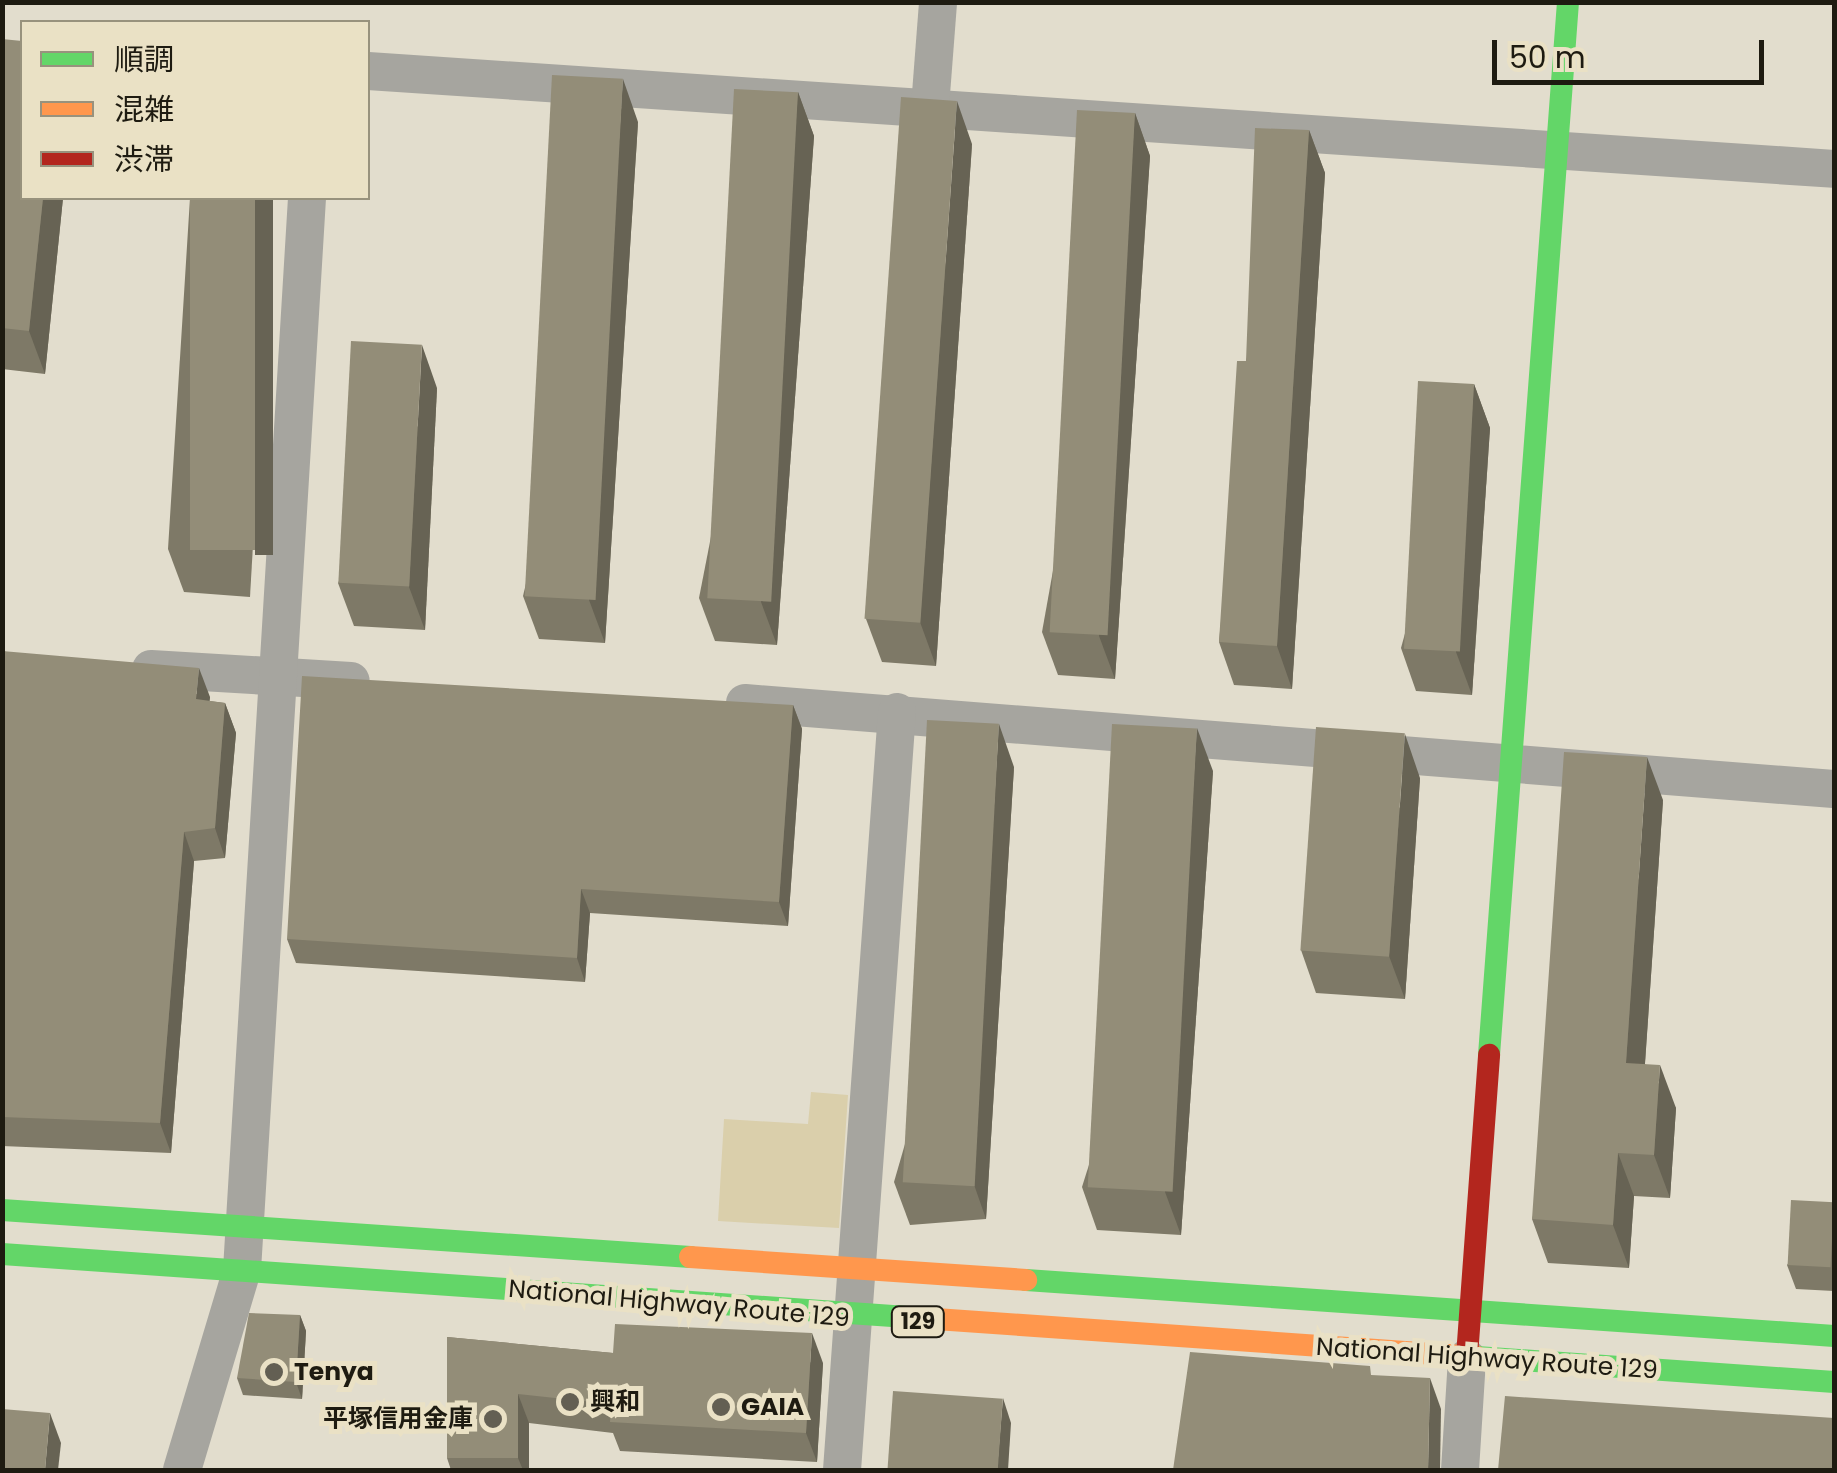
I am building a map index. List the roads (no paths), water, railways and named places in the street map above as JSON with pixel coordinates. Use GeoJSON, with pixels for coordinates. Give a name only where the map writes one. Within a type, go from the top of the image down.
{"type":"FeatureCollection","features":[{"type":"Feature","properties":{"kind":"main road"},"geometry":{"type":"LineString","coordinates":[[1467,1358],[1568,2]]}},
{"type":"Feature","properties":{"kind":"main road","name":"National Highway Route 129"},"geometry":{"type":"LineString","coordinates":[[2,1210],[1834,1336]]}},
{"type":"Feature","properties":{"kind":"main road","name":"National Highway Route 129"},"geometry":{"type":"LineString","coordinates":[[2,1254],[853,1318],[1834,1382]]}},
{"type":"Feature","properties":{"kind":"street"},"geometry":{"type":"LineString","coordinates":[[930,108],[938,2]]}},
{"type":"Feature","properties":{"kind":"street"},"geometry":{"type":"LineString","coordinates":[[370,71],[1834,169]]}},
{"type":"Feature","properties":{"kind":"street"},"geometry":{"type":"LineString","coordinates":[[182,1470],[242,1270],[284,677],[307,200]]}},
{"type":"Feature","properties":{"kind":"street"},"geometry":{"type":"LineString","coordinates":[[115,667],[383,683]]}},
{"type":"Feature","properties":{"kind":"street"},"geometry":{"type":"LineString","coordinates":[[700,700],[1513,760],[1834,789]]}},
{"type":"Feature","properties":{"kind":"street"},"geometry":{"type":"LineString","coordinates":[[842,1470],[897,712]]}},
{"type":"Feature","properties":{"kind":"street"},"geometry":{"type":"LineString","coordinates":[[1460,1470],[1467,1358]]}},
{"type":"Feature","properties":{"kind":"place","name":"Tenya"},"geometry":{"type":"Point","coordinates":[274,1372]}},
{"type":"Feature","properties":{"kind":"place","name":"興和"},"geometry":{"type":"Point","coordinates":[570,1402]}},
{"type":"Feature","properties":{"kind":"place","name":"GAIA"},"geometry":{"type":"Point","coordinates":[721,1407]}},
{"type":"Feature","properties":{"kind":"place","name":"平塚信用金庫"},"geometry":{"type":"Point","coordinates":[493,1419]}}]}
